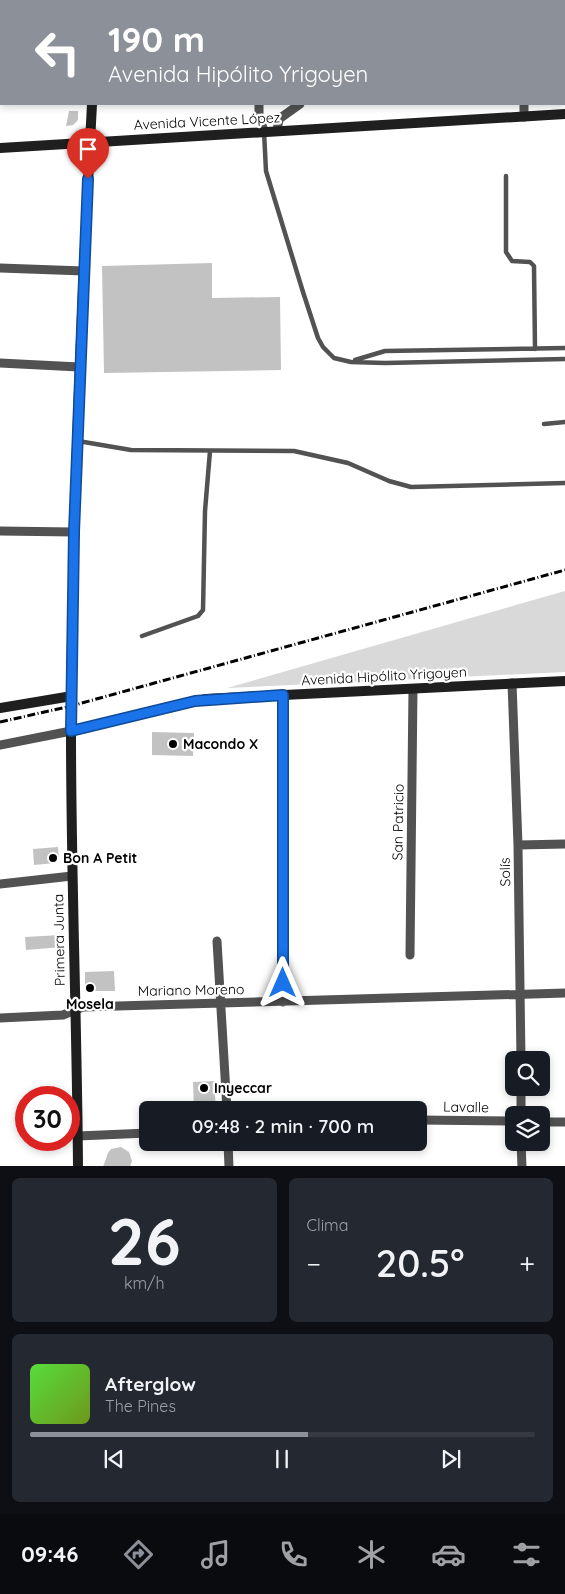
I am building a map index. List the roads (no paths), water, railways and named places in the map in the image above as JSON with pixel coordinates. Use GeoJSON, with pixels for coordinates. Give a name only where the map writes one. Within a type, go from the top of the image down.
{"type":"FeatureCollection","features":[{"type":"Feature","properties":{"kind":"main road","name":"Primera Junta"},"geometry":{"type":"LineString","coordinates":[[77,1086],[71,731],[74,532],[92,105]]}},
{"type":"Feature","properties":{"kind":"main road","name":"Avenida Vicente López"},"geometry":{"type":"LineString","coordinates":[[0,148],[565,114]]}},
{"type":"Feature","properties":{"kind":"main road","name":"Avenida Hipólito Yrigoyen"},"geometry":{"type":"LineString","coordinates":[[71,731],[195,701],[565,681]]}},
{"type":"Feature","properties":{"kind":"main road"},"geometry":{"type":"LineString","coordinates":[[0,708],[72,696]]}},
{"type":"Feature","properties":{"kind":"main road","name":"Primera Junta"},"geometry":{"type":"LineString","coordinates":[[78,1151],[78,1166]]}},
{"type":"Feature","properties":{"kind":"street"},"geometry":{"type":"LineString","coordinates":[[259,105],[259,115],[264,132]]}},
{"type":"Feature","properties":{"kind":"street"},"geometry":{"type":"LineString","coordinates":[[277,131],[279,119],[299,105]]}},
{"type":"Feature","properties":{"kind":"street"},"geometry":{"type":"LineString","coordinates":[[524,105],[524,117]]}},
{"type":"Feature","properties":{"kind":"street"},"geometry":{"type":"LineString","coordinates":[[0,268],[84,271]]}},
{"type":"Feature","properties":{"kind":"street"},"geometry":{"type":"LineString","coordinates":[[0,363],[80,367]]}},
{"type":"Feature","properties":{"kind":"street"},"geometry":{"type":"LineString","coordinates":[[0,531],[74,532]]}},
{"type":"Feature","properties":{"kind":"street","name":"Solís"},"geometry":{"type":"LineString","coordinates":[[512,683],[518,845],[521,1051]]}},
{"type":"Feature","properties":{"kind":"street","name":"San Patricio"},"geometry":{"type":"LineString","coordinates":[[410,955],[413,689]]}},
{"type":"Feature","properties":{"kind":"street"},"geometry":{"type":"LineString","coordinates":[[283,695],[283,1002]]}},
{"type":"Feature","properties":{"kind":"street","name":"Avenida Hipólito Yrigoyen"},"geometry":{"type":"LineString","coordinates":[[0,745],[71,731]]}},
{"type":"Feature","properties":{"kind":"street"},"geometry":{"type":"LineString","coordinates":[[518,845],[565,844]]}},
{"type":"Feature","properties":{"kind":"street"},"geometry":{"type":"LineString","coordinates":[[0,884],[72,876]]}},
{"type":"Feature","properties":{"kind":"street"},"geometry":{"type":"LineString","coordinates":[[217,941],[226,1101]]}},
{"type":"Feature","properties":{"kind":"street","name":"Mariano Moreno"},"geometry":{"type":"LineString","coordinates":[[0,1018],[64,1015],[83,1007],[565,994]]}},
{"type":"Feature","properties":{"kind":"street","name":"Lavalle"},"geometry":{"type":"LineString","coordinates":[[427,1120],[505,1122]]}},
{"type":"Feature","properties":{"kind":"street"},"geometry":{"type":"LineString","coordinates":[[550,1122],[565,1122]]}},
{"type":"Feature","properties":{"kind":"street"},"geometry":{"type":"LineString","coordinates":[[80,1136],[139,1133]]}},
{"type":"Feature","properties":{"kind":"street"},"geometry":{"type":"LineString","coordinates":[[228,1151],[229,1166]]}},
{"type":"Feature","properties":{"kind":"street"},"geometry":{"type":"LineString","coordinates":[[522,1151],[522,1166]]}},
{"type":"Feature","properties":{"kind":"lane"},"geometry":{"type":"LineString","coordinates":[[264,132],[266,170],[318,338],[323,347],[334,358],[351,362],[386,363],[565,359]]}},
{"type":"Feature","properties":{"kind":"lane"},"geometry":{"type":"LineString","coordinates":[[506,176],[506,252],[512,261],[530,262],[534,266],[535,349]]}},
{"type":"Feature","properties":{"kind":"lane"},"geometry":{"type":"LineString","coordinates":[[351,362],[384,351],[565,348]]}},
{"type":"Feature","properties":{"kind":"lane"},"geometry":{"type":"LineString","coordinates":[[544,424],[565,422]]}},
{"type":"Feature","properties":{"kind":"lane"},"geometry":{"type":"LineString","coordinates":[[78,441],[131,450],[280,450],[305,453],[348,463],[389,481],[411,487],[565,483]]}},
{"type":"Feature","properties":{"kind":"lane"},"geometry":{"type":"LineString","coordinates":[[142,636],[198,616],[203,610],[205,511],[210,451]]}},
{"type":"Feature","properties":{"kind":"railway"},"geometry":{"type":"LineString","coordinates":[[0,722],[71,706],[565,570]]}},
{"type":"Feature","properties":{"kind":"place","name":"Macondo X"},"geometry":{"type":"Point","coordinates":[173,744]}},
{"type":"Feature","properties":{"kind":"place","name":"Bon A Petit"},"geometry":{"type":"Point","coordinates":[53,858]}},
{"type":"Feature","properties":{"kind":"place","name":"Mosela"},"geometry":{"type":"Point","coordinates":[90,988]}},
{"type":"Feature","properties":{"kind":"place","name":"Inyeccar"},"geometry":{"type":"Point","coordinates":[204,1088]}}]}
